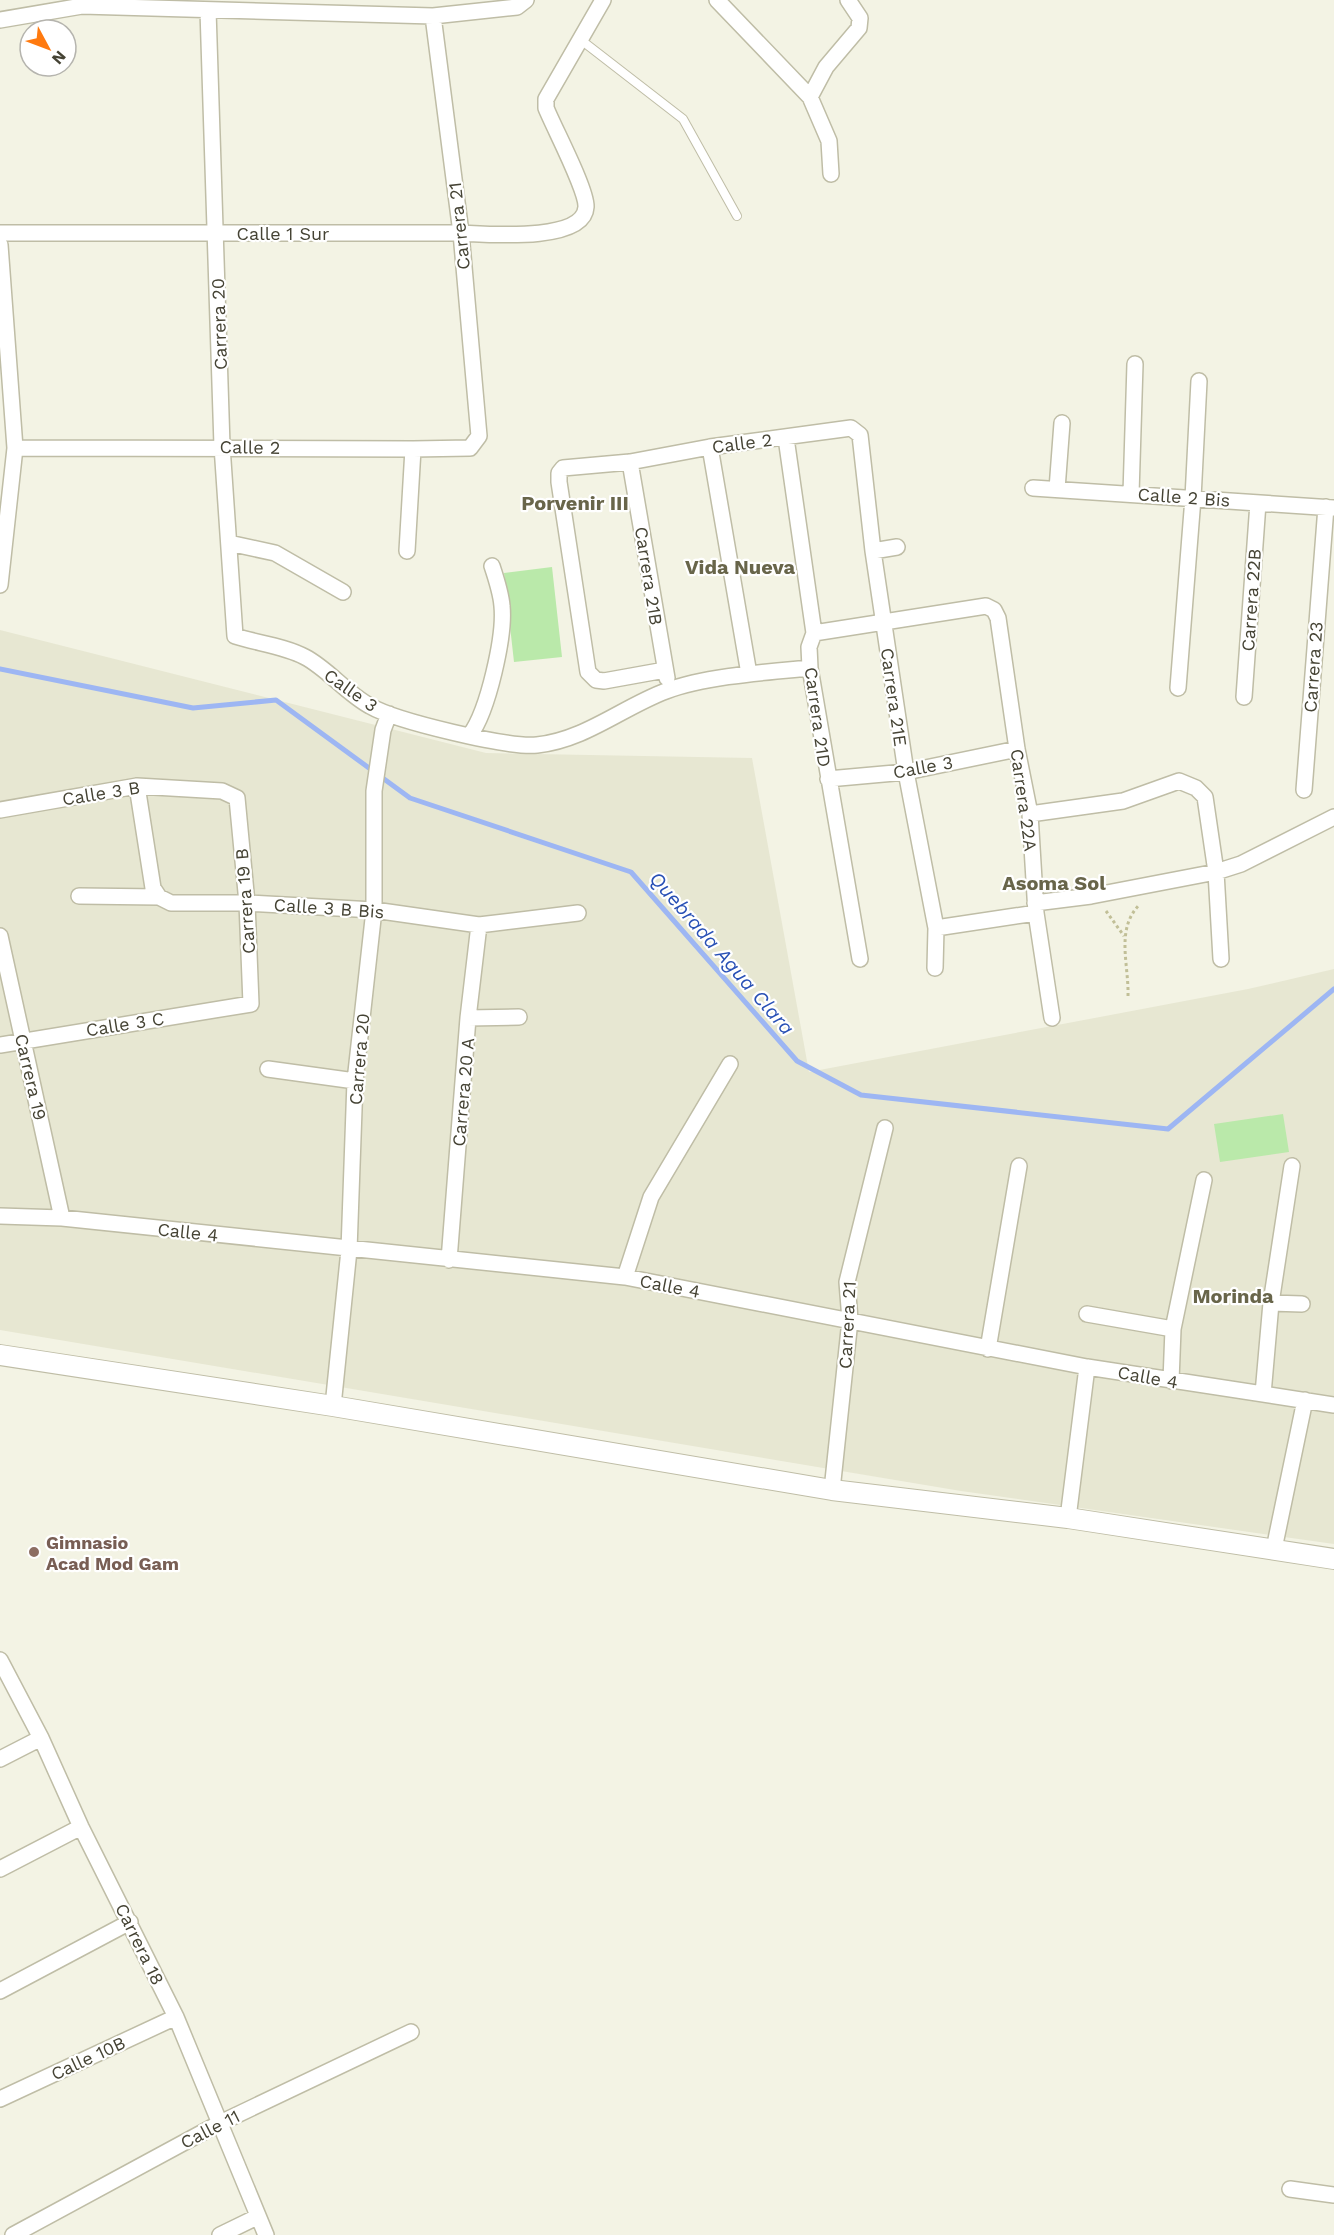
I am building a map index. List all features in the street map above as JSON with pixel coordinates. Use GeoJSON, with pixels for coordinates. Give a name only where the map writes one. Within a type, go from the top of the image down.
{"type":"FeatureCollection","features":[{"type":"Feature","properties":{"kind":"street"},"geometry":{"type":"LineString","coordinates":[[0,20],[82,3],[208,10],[433,16],[518,7],[526,0]]}},
{"type":"Feature","properties":{"kind":"street"},"geometry":{"type":"LineString","coordinates":[[582,40],[603,0]]}},
{"type":"Feature","properties":{"kind":"street"},"geometry":{"type":"LineString","coordinates":[[717,0],[810,97],[829,141],[831,174]]}},
{"type":"Feature","properties":{"kind":"street"},"geometry":{"type":"LineString","coordinates":[[810,97],[826,67],[859,28],[860,18],[848,0]]}},
{"type":"Feature","properties":{"kind":"street","name":"Carrera 20"},"geometry":{"type":"LineString","coordinates":[[208,10],[222,446],[235,636]]}},
{"type":"Feature","properties":{"kind":"street","name":"Carrera 21"},"geometry":{"type":"LineString","coordinates":[[433,16],[461,233],[479,436]]}},
{"type":"Feature","properties":{"kind":"street","name":"Calle 1 Sur"},"geometry":{"type":"LineString","coordinates":[[0,233],[540,235],[564,227],[584,214],[586,208],[584,190],[546,108],[546,99],[582,40]]}},
{"type":"Feature","properties":{"kind":"street"},"geometry":{"type":"LineString","coordinates":[[0,245],[15,448],[0,585]]}},
{"type":"Feature","properties":{"kind":"street"},"geometry":{"type":"LineString","coordinates":[[1131,494],[1135,364]]}},
{"type":"Feature","properties":{"kind":"street"},"geometry":{"type":"LineString","coordinates":[[1178,688],[1194,498],[1199,381]]}},
{"type":"Feature","properties":{"kind":"street"},"geometry":{"type":"LineString","coordinates":[[1058,489],[1062,423]]}},
{"type":"Feature","properties":{"kind":"street","name":"Calle 2"},"geometry":{"type":"LineString","coordinates":[[665,670],[604,681],[596,680],[588,672],[559,473],[563,468],[630,462],[710,447],[851,428]]}},
{"type":"Feature","properties":{"kind":"street","name":"Carrera 21E"},"geometry":{"type":"LineString","coordinates":[[851,428],[860,435],[873,551],[906,772],[936,927],[935,968]]}},
{"type":"Feature","properties":{"kind":"street","name":"Calle 2"},"geometry":{"type":"LineString","coordinates":[[15,448],[222,446],[471,448],[479,436]]}},
{"type":"Feature","properties":{"kind":"street","name":"Carrera 21D"},"geometry":{"type":"LineString","coordinates":[[786,438],[814,633],[809,647],[810,668],[860,959]]}},
{"type":"Feature","properties":{"kind":"street"},"geometry":{"type":"LineString","coordinates":[[710,447],[749,674]]}},
{"type":"Feature","properties":{"kind":"street"},"geometry":{"type":"LineString","coordinates":[[406,550],[413,449]]}},
{"type":"Feature","properties":{"kind":"street","name":"Carrera 21B"},"geometry":{"type":"LineString","coordinates":[[630,462],[670,689]]}},
{"type":"Feature","properties":{"kind":"street","name":"Calle 2 Bis"},"geometry":{"type":"LineString","coordinates":[[1033,488],[1330,507]]}},
{"type":"Feature","properties":{"kind":"street","name":"Carrera 22B"},"geometry":{"type":"LineString","coordinates":[[1244,697],[1258,503]]}},
{"type":"Feature","properties":{"kind":"street","name":"Carrera 23"},"geometry":{"type":"LineString","coordinates":[[1304,790],[1330,507]]}},
{"type":"Feature","properties":{"kind":"street"},"geometry":{"type":"LineString","coordinates":[[229,543],[275,553],[343,592]]}},
{"type":"Feature","properties":{"kind":"street"},"geometry":{"type":"LineString","coordinates":[[873,551],[897,547]]}},
{"type":"Feature","properties":{"kind":"street"},"geometry":{"type":"LineString","coordinates":[[471,735],[478,725],[488,694],[497,652],[502,606],[492,566]]}},
{"type":"Feature","properties":{"kind":"street","name":"Carrera 22A"},"geometry":{"type":"LineString","coordinates":[[883,623],[986,606],[994,610],[998,618],[1017,749],[1030,814],[1036,908],[1052,1018]]}},
{"type":"Feature","properties":{"kind":"street"},"geometry":{"type":"LineString","coordinates":[[814,633],[883,623]]}},
{"type":"Feature","properties":{"kind":"street","name":"Calle 3"},"geometry":{"type":"LineString","coordinates":[[235,636],[304,656],[369,705],[389,714],[495,742],[535,745],[563,740],[586,731],[638,701],[670,689],[749,674],[810,668]]}},
{"type":"Feature","properties":{"kind":"street","name":"Carrera 20"},"geometry":{"type":"LineString","coordinates":[[333,1406],[349,1250],[355,1081],[374,910],[374,790],[383,730],[389,714]]}},
{"type":"Feature","properties":{"kind":"street","name":"Calle 3"},"geometry":{"type":"LineString","coordinates":[[828,779],[906,772],[1017,749]]}},
{"type":"Feature","properties":{"kind":"street"},"geometry":{"type":"LineString","coordinates":[[1030,814],[1123,801],[1179,781],[1196,788],[1205,797],[1216,872],[1221,959]]}},
{"type":"Feature","properties":{"kind":"street"},"geometry":{"type":"LineString","coordinates":[[137,786],[153,888],[159,897]]}},
{"type":"Feature","properties":{"kind":"street","name":"Calle 3 B"},"geometry":{"type":"LineString","coordinates":[[0,810],[137,786],[222,791],[237,798]]}},
{"type":"Feature","properties":{"kind":"street","name":"Carrera 19 B"},"geometry":{"type":"LineString","coordinates":[[237,798],[247,903],[250,1004]]}},
{"type":"Feature","properties":{"kind":"street"},"geometry":{"type":"LineString","coordinates":[[936,927],[1216,872],[1241,864],[1334,817]]}},
{"type":"Feature","properties":{"kind":"street","name":"Calle 3 B Bis"},"geometry":{"type":"LineString","coordinates":[[79,896],[159,897],[171,903],[247,903],[374,910],[479,925],[578,913]]}},
{"type":"Feature","properties":{"kind":"street","name":"Carrera 20 A"},"geometry":{"type":"LineString","coordinates":[[449,1260],[468,1017],[479,925]]}},
{"type":"Feature","properties":{"kind":"street","name":"Carrera 19"},"geometry":{"type":"LineString","coordinates":[[0,936],[62,1218]]}},
{"type":"Feature","properties":{"kind":"street","name":"Calle 3 C"},"geometry":{"type":"LineString","coordinates":[[0,1045],[250,1004]]}},
{"type":"Feature","properties":{"kind":"street"},"geometry":{"type":"LineString","coordinates":[[468,1017],[519,1017]]}},
{"type":"Feature","properties":{"kind":"street"},"geometry":{"type":"LineString","coordinates":[[624,1277],[651,1197],[730,1064]]}},
{"type":"Feature","properties":{"kind":"street"},"geometry":{"type":"LineString","coordinates":[[268,1069],[355,1081]]}},
{"type":"Feature","properties":{"kind":"street","name":"Carrera 21"},"geometry":{"type":"LineString","coordinates":[[832,1490],[850,1320],[847,1282],[885,1128]]}},
{"type":"Feature","properties":{"kind":"street"},"geometry":{"type":"LineString","coordinates":[[988,1349],[1019,1166]]}},
{"type":"Feature","properties":{"kind":"street"},"geometry":{"type":"LineString","coordinates":[[1263,1394],[1271,1303],[1292,1166]]}},
{"type":"Feature","properties":{"kind":"street"},"geometry":{"type":"LineString","coordinates":[[1171,1381],[1173,1329],[1204,1180]]}},
{"type":"Feature","properties":{"kind":"street","name":"Calle 4"},"geometry":{"type":"LineString","coordinates":[[0,1216],[62,1218],[349,1250],[624,1277],[1087,1367],[1334,1405]]}},
{"type":"Feature","properties":{"kind":"street"},"geometry":{"type":"LineString","coordinates":[[1271,1303],[1302,1304]]}},
{"type":"Feature","properties":{"kind":"street"},"geometry":{"type":"LineString","coordinates":[[1087,1314],[1173,1329]]}},
{"type":"Feature","properties":{"kind":"street"},"geometry":{"type":"LineString","coordinates":[[0,1355],[333,1406],[832,1490],[1068,1518],[1334,1559]]}},
{"type":"Feature","properties":{"kind":"street"},"geometry":{"type":"LineString","coordinates":[[1068,1518],[1087,1367]]}},
{"type":"Feature","properties":{"kind":"street"},"geometry":{"type":"LineString","coordinates":[[1275,1549],[1305,1400]]}},
{"type":"Feature","properties":{"kind":"street","name":"Carrera 18"},"geometry":{"type":"LineString","coordinates":[[0,1660],[41,1737],[81,1827],[176,2017],[266,2235]]}},
{"type":"Feature","properties":{"kind":"street"},"geometry":{"type":"LineString","coordinates":[[0,1759],[41,1737]]}},
{"type":"Feature","properties":{"kind":"street"},"geometry":{"type":"LineString","coordinates":[[0,1869],[81,1827]]}},
{"type":"Feature","properties":{"kind":"street"},"geometry":{"type":"LineString","coordinates":[[0,1991],[130,1922]]}},
{"type":"Feature","properties":{"kind":"street","name":"Calle 10B"},"geometry":{"type":"LineString","coordinates":[[0,2099],[176,2017]]}},
{"type":"Feature","properties":{"kind":"street","name":"Calle 11"},"geometry":{"type":"LineString","coordinates":[[13,2235],[220,2123],[411,2032]]}},
{"type":"Feature","properties":{"kind":"street"},"geometry":{"type":"LineString","coordinates":[[1290,2188],[1334,2195]]}},
{"type":"Feature","properties":{"kind":"street"},"geometry":{"type":"LineString","coordinates":[[220,2235],[257,2217]]}},
{"type":"Feature","properties":{"kind":"lane"},"geometry":{"type":"LineString","coordinates":[[582,40],[683,119],[737,216]]}},
{"type":"Feature","properties":{"kind":"path"},"geometry":{"type":"LineString","coordinates":[[1128,996],[1124,936],[1132,912],[1143,901],[1151,884]]}},
{"type":"Feature","properties":{"kind":"path"},"geometry":{"type":"LineString","coordinates":[[1091,896],[1115,921],[1124,936]]}},
{"type":"Feature","properties":{"kind":"shaded area"},"geometry":{"type":"Polygon","coordinates":[[[0,630],[486,753],[752,758],[809,1072],[1248,989],[1334,969],[1334,1544],[961,1491],[0,1330],[0,630]]]}},
{"type":"Feature","properties":{"kind":"green space"},"geometry":{"type":"Polygon","coordinates":[[[552,567],[562,657],[514,662],[504,573],[552,567]]]}},
{"type":"Feature","properties":{"kind":"green space"},"geometry":{"type":"Polygon","coordinates":[[[1283,1114],[1289,1152],[1220,1162],[1214,1124],[1283,1114]]]}},
{"type":"Feature","properties":{"kind":"waterway","name":"Quebrada Agua Clara"},"geometry":{"type":"LineString","coordinates":[[0,669],[193,708],[276,700],[410,798],[631,872],[797,1061],[861,1095],[1168,1129],[1334,989]]}},
{"type":"Feature","properties":{"kind":"place","name":"Gimnasio Acad Mod Gam"},"geometry":{"type":"Point","coordinates":[34,1552]}},
{"type":"Feature","properties":{"kind":"district","name":"Porvenir III"},"geometry":{"type":"Point","coordinates":[575,503]}},
{"type":"Feature","properties":{"kind":"district","name":"Vida Nueva"},"geometry":{"type":"Point","coordinates":[740,567]}},
{"type":"Feature","properties":{"kind":"district","name":"Asoma Sol"},"geometry":{"type":"Point","coordinates":[1054,883]}},
{"type":"Feature","properties":{"kind":"district","name":"Morinda"},"geometry":{"type":"Point","coordinates":[1233,1296]}}]}
